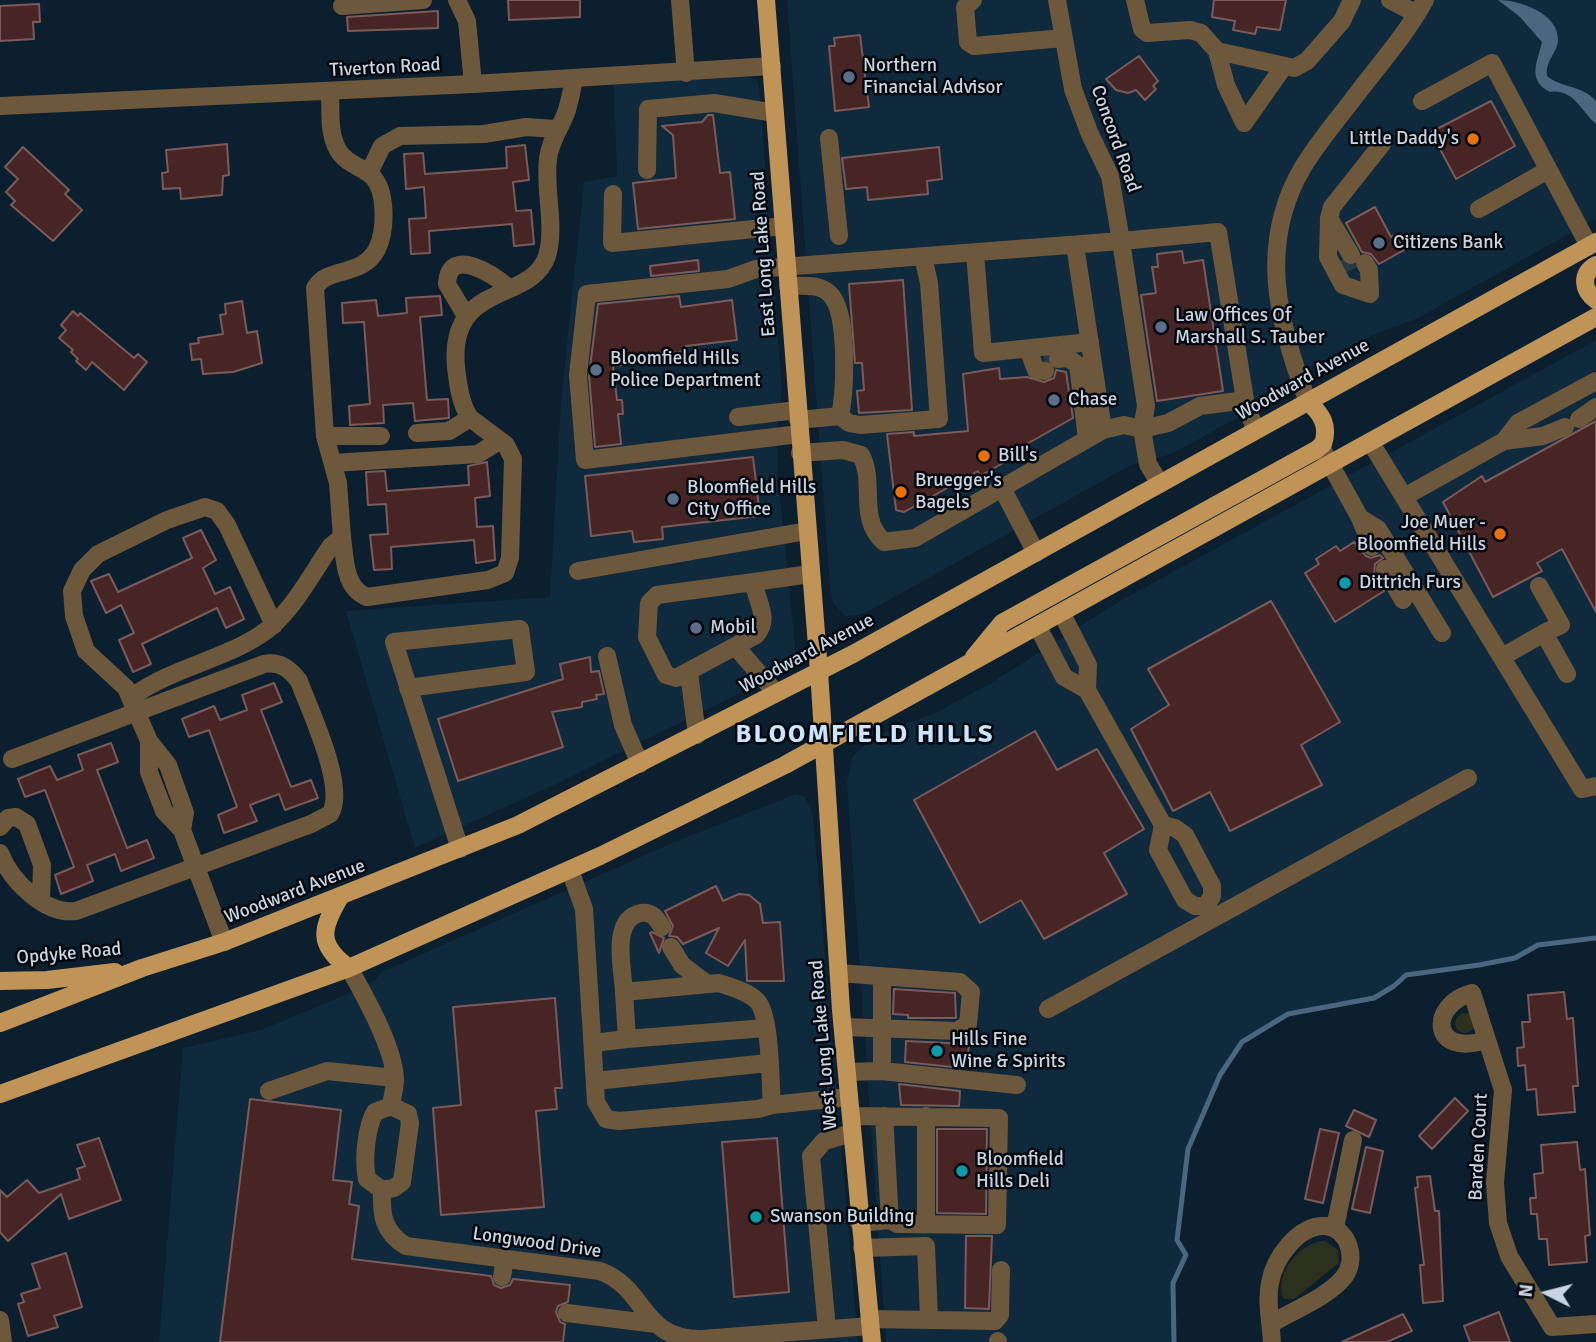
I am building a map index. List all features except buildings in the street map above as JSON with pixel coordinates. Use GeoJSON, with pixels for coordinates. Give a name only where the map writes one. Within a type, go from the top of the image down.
{"type":"FeatureCollection","features":[{"type":"Feature","properties":{"kind":"main road","name":"East Long Lake Road"},"geometry":{"type":"LineString","coordinates":[[766,0],[819,671]]}},
{"type":"Feature","properties":{"kind":"main road","name":"Woodward Avenue"},"geometry":{"type":"LineString","coordinates":[[0,1023],[142,968],[224,942],[519,825],[819,671],[1592,244]]}},
{"type":"Feature","properties":{"kind":"main road"},"geometry":{"type":"LineString","coordinates":[[1596,265],[1589,269],[1584,279],[1586,290],[1596,300]]}},
{"type":"Feature","properties":{"kind":"main road"},"geometry":{"type":"LineString","coordinates":[[0,1094],[349,968],[570,870],[824,744],[1596,317]]}},
{"type":"Feature","properties":{"kind":"main road"},"geometry":{"type":"LineString","coordinates":[[967,665],[1002,623],[1321,446],[1326,436],[1324,419],[1308,402]]}},
{"type":"Feature","properties":{"kind":"main road","name":"West Long Lake Road"},"geometry":{"type":"LineString","coordinates":[[819,671],[843,1027],[870,1329]]}},
{"type":"Feature","properties":{"kind":"main road"},"geometry":{"type":"LineString","coordinates":[[340,897],[327,919],[326,945],[334,957],[349,968]]}},
{"type":"Feature","properties":{"kind":"main road","name":"Opdyke Road"},"geometry":{"type":"LineString","coordinates":[[0,981],[47,980],[142,968]]}},
{"type":"Feature","properties":{"kind":"street"},"geometry":{"type":"LineString","coordinates":[[342,6],[423,0]]}},
{"type":"Feature","properties":{"kind":"street"},"geometry":{"type":"LineString","coordinates":[[457,0],[467,21],[473,84]]}},
{"type":"Feature","properties":{"kind":"street"},"geometry":{"type":"LineString","coordinates":[[680,0],[684,19],[686,73]]}},
{"type":"Feature","properties":{"kind":"street"},"geometry":{"type":"LineString","coordinates":[[973,0],[965,7],[968,42],[974,46],[1063,38]]}},
{"type":"Feature","properties":{"kind":"street","name":"Concord Road"},"geometry":{"type":"LineString","coordinates":[[1057,0],[1078,105],[1110,176],[1118,210],[1146,405],[1143,429],[1148,464],[1160,484]]}},
{"type":"Feature","properties":{"kind":"street"},"geometry":{"type":"LineString","coordinates":[[1135,0],[1142,29],[1147,33],[1190,30],[1201,33],[1217,51],[1226,85],[1244,123],[1284,66]]}},
{"type":"Feature","properties":{"kind":"street"},"geometry":{"type":"LineString","coordinates":[[1217,51],[1294,68],[1307,61],[1342,21],[1352,0]]}},
{"type":"Feature","properties":{"kind":"street"},"geometry":{"type":"LineString","coordinates":[[1308,402],[1284,334],[1278,301],[1275,260],[1283,212],[1295,182],[1314,150],[1421,7],[1390,0]]}},
{"type":"Feature","properties":{"kind":"street"},"geometry":{"type":"LineString","coordinates":[[1422,101],[1492,63],[1548,170],[1592,244]]}},
{"type":"Feature","properties":{"kind":"street","name":"Tiverton Road"},"geometry":{"type":"LineString","coordinates":[[0,106],[330,92],[772,66]]}},
{"type":"Feature","properties":{"kind":"street"},"geometry":{"type":"LineString","coordinates":[[330,92],[336,147],[346,160],[375,179],[381,194],[383,220],[377,250],[362,266],[322,279],[315,288],[325,436],[333,463],[350,580],[356,590],[367,597],[501,576],[510,564],[513,459],[511,451],[470,418],[461,400],[456,360],[457,339],[466,316],[536,271],[547,256],[548,160],[556,129],[568,110],[574,79]]}},
{"type":"Feature","properties":{"kind":"street"},"geometry":{"type":"LineString","coordinates":[[647,170],[648,109],[714,103],[775,113]]}},
{"type":"Feature","properties":{"kind":"street"},"geometry":{"type":"LineString","coordinates":[[369,173],[382,146],[400,136],[484,134],[526,127],[556,129]]}},
{"type":"Feature","properties":{"kind":"street"},"geometry":{"type":"LineString","coordinates":[[829,138],[839,236]]}},
{"type":"Feature","properties":{"kind":"street"},"geometry":{"type":"LineString","coordinates":[[1329,218],[1370,294],[1343,285],[1328,257],[1329,218],[1337,197],[1382,144]]}},
{"type":"Feature","properties":{"kind":"street"},"geometry":{"type":"LineString","coordinates":[[1479,209],[1548,170]]}},
{"type":"Feature","properties":{"kind":"street"},"geometry":{"type":"LineString","coordinates":[[613,194],[612,243],[783,226]]}},
{"type":"Feature","properties":{"kind":"street"},"geometry":{"type":"LineString","coordinates":[[798,421],[720,445],[585,460],[578,375],[587,294],[728,279],[749,270],[1218,232],[1245,400],[1255,430]]}},
{"type":"Feature","properties":{"kind":"street"},"geometry":{"type":"LineString","coordinates":[[1074,245],[1090,342],[1095,435]]}},
{"type":"Feature","properties":{"kind":"street"},"geometry":{"type":"LineString","coordinates":[[975,253],[983,353],[1044,361],[1074,361],[1095,435]]}},
{"type":"Feature","properties":{"kind":"street"},"geometry":{"type":"LineString","coordinates":[[738,417],[798,421],[840,416],[849,423],[860,425],[939,419],[929,283],[923,257]]}},
{"type":"Feature","properties":{"kind":"street"},"geometry":{"type":"LineString","coordinates":[[466,316],[448,287],[448,276],[455,267],[463,264],[478,267],[509,288]]}},
{"type":"Feature","properties":{"kind":"street"},"geometry":{"type":"LineString","coordinates":[[788,286],[814,286],[830,294],[836,307],[841,332],[844,386],[840,416]]}},
{"type":"Feature","properties":{"kind":"street"},"geometry":{"type":"LineString","coordinates":[[1044,361],[1090,342]]}},
{"type":"Feature","properties":{"kind":"street"},"geometry":{"type":"LineString","coordinates":[[1504,441],[1518,423],[1596,381]]}},
{"type":"Feature","properties":{"kind":"street"},"geometry":{"type":"LineString","coordinates":[[800,453],[843,450],[861,455],[866,464],[869,520],[874,533],[884,542],[915,538],[1095,435],[1124,425],[1143,429],[1168,423],[1200,406],[1245,400]]}},
{"type":"Feature","properties":{"kind":"street"},"geometry":{"type":"LineString","coordinates":[[1404,497],[1504,441],[1544,436],[1572,423],[1596,407]]}},
{"type":"Feature","properties":{"kind":"street"},"geometry":{"type":"LineString","coordinates":[[417,433],[449,431],[470,418]]}},
{"type":"Feature","properties":{"kind":"street"},"geometry":{"type":"LineString","coordinates":[[325,436],[381,436]]}},
{"type":"Feature","properties":{"kind":"street"},"geometry":{"type":"LineString","coordinates":[[333,463],[478,454],[499,441]]}},
{"type":"Feature","properties":{"kind":"street"},"geometry":{"type":"LineString","coordinates":[[1371,443],[1583,789],[1596,786]]}},
{"type":"Feature","properties":{"kind":"street"},"geometry":{"type":"LineString","coordinates":[[1321,446],[1360,518],[1372,547]]}},
{"type":"Feature","properties":{"kind":"street"},"geometry":{"type":"LineString","coordinates":[[1002,488],[1036,553]]}},
{"type":"Feature","properties":{"kind":"street"},"geometry":{"type":"LineString","coordinates":[[224,942],[182,830],[185,813],[169,765],[149,741],[135,704],[86,650],[71,600],[82,570],[112,545],[192,509],[213,509],[227,525],[274,625]]}},
{"type":"Feature","properties":{"kind":"street"},"geometry":{"type":"LineString","coordinates":[[1360,518],[1378,529],[1442,633]]}},
{"type":"Feature","properties":{"kind":"street"},"geometry":{"type":"LineString","coordinates":[[578,571],[807,531]]}},
{"type":"Feature","properties":{"kind":"street"},"geometry":{"type":"LineString","coordinates":[[135,704],[156,681],[249,642],[274,625],[331,546],[342,537]]}},
{"type":"Feature","properties":{"kind":"street"},"geometry":{"type":"LineString","coordinates":[[1385,569],[1403,600]]}},
{"type":"Feature","properties":{"kind":"street"},"geometry":{"type":"LineString","coordinates":[[754,582],[756,597],[764,616],[764,627],[756,635],[689,673],[676,678],[666,675],[647,637],[649,603],[657,595],[810,574]]}},
{"type":"Feature","properties":{"kind":"street"},"geometry":{"type":"LineString","coordinates":[[1502,657],[1561,625],[1539,586]]}},
{"type":"Feature","properties":{"kind":"street"},"geometry":{"type":"LineString","coordinates":[[1062,614],[1088,665],[1087,690]]}},
{"type":"Feature","properties":{"kind":"street"},"geometry":{"type":"LineString","coordinates":[[1038,627],[1064,677],[1087,690],[1163,825],[1185,835],[1191,845],[1212,886],[1209,913]]}},
{"type":"Feature","properties":{"kind":"street"},"geometry":{"type":"LineString","coordinates":[[408,688],[526,672],[520,629],[394,642],[408,688],[460,849]]}},
{"type":"Feature","properties":{"kind":"street"},"geometry":{"type":"LineString","coordinates":[[1544,634],[1567,674]]}},
{"type":"Feature","properties":{"kind":"street"},"geometry":{"type":"LineString","coordinates":[[736,647],[776,693]]}},
{"type":"Feature","properties":{"kind":"street"},"geometry":{"type":"LineString","coordinates":[[607,656],[623,725],[640,764]]}},
{"type":"Feature","properties":{"kind":"street"},"geometry":{"type":"LineString","coordinates":[[0,853],[16,878],[41,901],[58,911],[76,911],[312,824],[330,814],[335,806],[336,789],[299,681],[286,667],[269,663],[135,704],[12,759]]}},
{"type":"Feature","properties":{"kind":"street"},"geometry":{"type":"LineString","coordinates":[[689,673],[697,735]]}},
{"type":"Feature","properties":{"kind":"street"},"geometry":{"type":"LineString","coordinates":[[1048,1009],[1209,913],[1468,778]]}},
{"type":"Feature","properties":{"kind":"street"},"geometry":{"type":"LineString","coordinates":[[0,827],[8,818],[16,817],[27,824],[42,865],[41,901]]}},
{"type":"Feature","properties":{"kind":"street"},"geometry":{"type":"LineString","coordinates":[[1163,825],[1158,850],[1185,900],[1209,913]]}},
{"type":"Feature","properties":{"kind":"street"},"geometry":{"type":"LineString","coordinates":[[570,870],[584,909],[597,1108],[601,1114],[612,1121],[758,1109],[772,1105],[849,1097]]}},
{"type":"Feature","properties":{"kind":"street"},"geometry":{"type":"LineString","coordinates":[[627,1039],[621,941],[624,926],[638,913],[647,913],[657,919],[662,927]]}},
{"type":"Feature","properties":{"kind":"street"},"geometry":{"type":"LineString","coordinates":[[671,947],[682,965],[708,984]]}},
{"type":"Feature","properties":{"kind":"street"},"geometry":{"type":"LineString","coordinates":[[349,968],[364,995],[390,1057],[395,1078],[391,1106],[408,1114],[410,1123],[402,1182],[394,1188],[382,1190]]}},
{"type":"Feature","properties":{"kind":"street"},"geometry":{"type":"LineString","coordinates":[[839,973],[960,982],[971,992],[968,1024],[957,1031],[843,1027]]}},
{"type":"Feature","properties":{"kind":"street"},"geometry":{"type":"LineString","coordinates":[[882,977],[882,1072]]}},
{"type":"Feature","properties":{"kind":"street"},"geometry":{"type":"LineString","coordinates":[[624,992],[708,984],[730,986],[752,997],[762,1010],[772,1105]]}},
{"type":"Feature","properties":{"kind":"street"},"geometry":{"type":"LineString","coordinates":[[593,1043],[765,1028]]}},
{"type":"Feature","properties":{"kind":"street","name":"Barden Court"},"geometry":{"type":"LineString","coordinates":[[1486,1040],[1503,1090],[1495,1183],[1503,1240],[1552,1327],[1596,1324]]}},
{"type":"Feature","properties":{"kind":"street"},"geometry":{"type":"LineString","coordinates":[[595,1081],[768,1063]]}},
{"type":"Feature","properties":{"kind":"street"},"geometry":{"type":"LineString","coordinates":[[269,1091],[327,1071],[395,1078]]}},
{"type":"Feature","properties":{"kind":"street"},"geometry":{"type":"LineString","coordinates":[[847,1072],[882,1072],[1017,1085]]}},
{"type":"Feature","properties":{"kind":"street","name":"Longwood Drive"},"geometry":{"type":"LineString","coordinates":[[391,1106],[375,1112],[371,1119],[365,1169],[367,1179],[382,1190],[383,1219],[396,1240],[406,1246],[583,1269],[615,1277],[624,1283],[656,1324],[676,1335],[692,1339],[753,1339],[827,1329],[870,1329],[929,1318],[995,1321],[1000,1315],[1001,1270]]}},
{"type":"Feature","properties":{"kind":"street"},"geometry":{"type":"LineString","coordinates":[[884,1116],[890,1220]]}},
{"type":"Feature","properties":{"kind":"street"},"geometry":{"type":"LineString","coordinates":[[827,1329],[811,1156],[824,1141],[851,1125],[884,1116],[999,1118],[997,1225],[897,1224],[890,1220],[859,1223]]}},
{"type":"Feature","properties":{"kind":"street"},"geometry":{"type":"LineString","coordinates":[[926,1116],[926,1224]]}},
{"type":"Feature","properties":{"kind":"street"},"geometry":{"type":"LineString","coordinates":[[1335,1228],[1353,1140]]}},
{"type":"Feature","properties":{"kind":"street"},"geometry":{"type":"LineString","coordinates":[[1271,1324],[1344,1277],[1351,1257],[1348,1244],[1335,1228],[1325,1226],[1305,1233],[1278,1259],[1269,1285],[1271,1324],[1272,1342]]}},
{"type":"Feature","properties":{"kind":"street"},"geometry":{"type":"LineString","coordinates":[[862,1248],[926,1246],[929,1318]]}},
{"type":"Feature","properties":{"kind":"street"},"geometry":{"type":"LineString","coordinates":[[502,1277],[505,1259]]}},
{"type":"Feature","properties":{"kind":"street"},"geometry":{"type":"LineString","coordinates":[[567,1313],[656,1324]]}},
{"type":"Feature","properties":{"kind":"street"},"geometry":{"type":"LineString","coordinates":[[0,1320],[3,1342]]}},
{"type":"Feature","properties":{"kind":"shaded area"},"geometry":{"type":"Polygon","coordinates":[[[787,0],[1596,0],[1596,219],[1418,318],[1371,336],[1285,380],[1280,394],[1172,454],[1131,465],[873,609],[859,615],[845,616],[833,603],[830,587],[787,0]]]}},
{"type":"Feature","properties":{"kind":"shaded area"},"geometry":{"type":"Polygon","coordinates":[[[1498,0],[1526,5],[1552,22],[1558,39],[1548,65],[1547,76],[1584,92],[1596,101],[1596,124],[1571,97],[1565,93],[1550,92],[1538,82],[1535,70],[1542,42],[1520,17],[1498,0]]]}},
{"type":"Feature","properties":{"kind":"shaded area"},"geometry":{"type":"Polygon","coordinates":[[[740,76],[756,79],[759,85],[782,391],[777,430],[777,467],[797,665],[554,785],[415,848],[346,611],[550,597],[561,401],[584,182],[617,176],[614,84],[740,76]]]}},
{"type":"Feature","properties":{"kind":"shaded area"},"geometry":{"type":"Polygon","coordinates":[[[1596,340],[1596,938],[1538,945],[1515,958],[1406,975],[1374,998],[1288,1014],[1242,1042],[1220,1075],[1188,1149],[1177,1240],[1186,1255],[1173,1283],[1174,1342],[886,1342],[847,783],[852,757],[875,736],[935,713],[993,682],[1118,602],[1596,340]]]}},
{"type":"Feature","properties":{"kind":"shaded area"},"geometry":{"type":"Polygon","coordinates":[[[796,794],[805,797],[813,815],[858,1342],[159,1342],[183,1048],[261,1030],[343,996],[376,980],[380,973],[677,841],[796,794]]]}},
{"type":"Feature","properties":{"kind":"green space"},"geometry":{"type":"Polygon","coordinates":[[[1465,1013],[1472,1016],[1475,1023],[1472,1030],[1465,1033],[1458,1030],[1455,1023],[1458,1016],[1465,1013]]]}},
{"type":"Feature","properties":{"kind":"green space"},"geometry":{"type":"Polygon","coordinates":[[[1325,1241],[1338,1250],[1339,1263],[1294,1299],[1284,1299],[1282,1280],[1291,1261],[1306,1247],[1325,1241]]]}},
{"type":"Feature","properties":{"kind":"waterway"},"geometry":{"type":"LineString","coordinates":[[1174,1342],[1173,1283],[1186,1255],[1177,1240],[1188,1149],[1220,1075],[1242,1042],[1288,1014],[1374,998],[1406,975],[1515,958],[1538,945],[1596,938]]}},
{"type":"Feature","properties":{"kind":"tunnel"},"geometry":{"type":"LineString","coordinates":[[1343,259],[1349,271]]}},
{"type":"Feature","properties":{"kind":"tunnel"},"geometry":{"type":"LineString","coordinates":[[1044,361],[1058,359]]}},
{"type":"Feature","properties":{"kind":"place","name":"Northern Financial Advisor"},"geometry":{"type":"Point","coordinates":[849,77]}},
{"type":"Feature","properties":{"kind":"place","name":"Little Daddy's"},"geometry":{"type":"Point","coordinates":[1473,139]}},
{"type":"Feature","properties":{"kind":"place","name":"Citizens Bank"},"geometry":{"type":"Point","coordinates":[1379,243]}},
{"type":"Feature","properties":{"kind":"place","name":"Law Offices Of Marshall S. Tauber"},"geometry":{"type":"Point","coordinates":[1161,327]}},
{"type":"Feature","properties":{"kind":"place","name":"Bloomfield Hills Police Department"},"geometry":{"type":"Point","coordinates":[596,370]}},
{"type":"Feature","properties":{"kind":"place","name":"Chase"},"geometry":{"type":"Point","coordinates":[1054,400]}},
{"type":"Feature","properties":{"kind":"place","name":"Bill's"},"geometry":{"type":"Point","coordinates":[984,456]}},
{"type":"Feature","properties":{"kind":"place","name":"Bruegger's Bagels"},"geometry":{"type":"Point","coordinates":[901,492]}},
{"type":"Feature","properties":{"kind":"place","name":"Bloomfield Hills City Office"},"geometry":{"type":"Point","coordinates":[673,499]}},
{"type":"Feature","properties":{"kind":"place","name":"Joe Muer - Bloomfield Hills"},"geometry":{"type":"Point","coordinates":[1500,534]}},
{"type":"Feature","properties":{"kind":"place","name":"Dittrich Furs"},"geometry":{"type":"Point","coordinates":[1345,583]}},
{"type":"Feature","properties":{"kind":"place","name":"Mobil"},"geometry":{"type":"Point","coordinates":[696,628]}},
{"type":"Feature","properties":{"kind":"place","name":"Hills Fine Wine & Spirits"},"geometry":{"type":"Point","coordinates":[937,1051]}},
{"type":"Feature","properties":{"kind":"place","name":"Bloomfield Hills Deli"},"geometry":{"type":"Point","coordinates":[962,1171]}},
{"type":"Feature","properties":{"kind":"place","name":"Swanson Building"},"geometry":{"type":"Point","coordinates":[756,1217]}},
{"type":"Feature","properties":{"kind":"district","name":"BLOOMFIELD HILLS"},"geometry":{"type":"Point","coordinates":[865,735]}}]}
